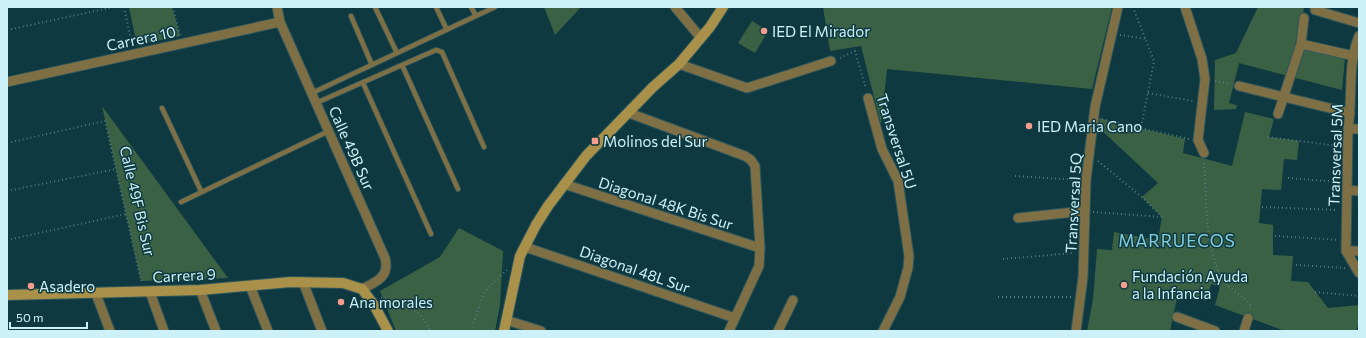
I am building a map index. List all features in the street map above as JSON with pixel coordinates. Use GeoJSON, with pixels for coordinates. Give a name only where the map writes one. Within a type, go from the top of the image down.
{"type":"FeatureCollection","features":[{"type":"Feature","properties":{"kind":"street","name":"Calle 49B Sur"},"geometry":{"type":"LineString","coordinates":[[277,7],[280,22],[380,245],[387,266],[386,273],[379,280],[362,289]]}},
{"type":"Feature","properties":{"kind":"street"},"geometry":{"type":"LineString","coordinates":[[675,7],[701,38]]}},
{"type":"Feature","properties":{"kind":"street"},"geometry":{"type":"LineString","coordinates":[[504,331],[520,256],[536,225],[564,184],[586,156],[679,64],[701,38],[723,7]]}},
{"type":"Feature","properties":{"kind":"street","name":"Transversal 5Q"},"geometry":{"type":"LineString","coordinates":[[1076,331],[1083,277],[1084,211],[1089,154],[1094,116],[1118,7]]}},
{"type":"Feature","properties":{"kind":"street"},"geometry":{"type":"LineString","coordinates":[[1185,7],[1202,59],[1205,79],[1204,103],[1198,140],[1204,153]]}},
{"type":"Feature","properties":{"kind":"street"},"geometry":{"type":"LineString","coordinates":[[1315,10],[1359,23]]}},
{"type":"Feature","properties":{"kind":"street"},"geometry":{"type":"LineString","coordinates":[[1278,114],[1301,44],[1304,18]]}},
{"type":"Feature","properties":{"kind":"street","name":"Carrera 10"},"geometry":{"type":"LineString","coordinates":[[7,82],[280,22]]}},
{"type":"Feature","properties":{"kind":"street","name":"Transversal 5M"},"geometry":{"type":"LineString","coordinates":[[1346,251],[1348,129],[1354,56],[1359,36]]}},
{"type":"Feature","properties":{"kind":"street"},"geometry":{"type":"LineString","coordinates":[[1301,44],[1354,56]]}},
{"type":"Feature","properties":{"kind":"street"},"geometry":{"type":"LineString","coordinates":[[679,64],[747,88],[831,61]]}},
{"type":"Feature","properties":{"kind":"street"},"geometry":{"type":"LineString","coordinates":[[1239,86],[1350,113]]}},
{"type":"Feature","properties":{"kind":"street","name":"Transversal 5U"},"geometry":{"type":"LineString","coordinates":[[868,98],[882,149],[898,181],[909,256],[908,268],[900,297],[885,330]]}},
{"type":"Feature","properties":{"kind":"street"},"geometry":{"type":"LineString","coordinates":[[629,113],[751,160],[755,166],[760,248],[759,266],[729,331]]}},
{"type":"Feature","properties":{"kind":"street"},"geometry":{"type":"LineString","coordinates":[[1348,129],[1359,129]]}},
{"type":"Feature","properties":{"kind":"street","name":"Diagonal 48K Bis Sur"},"geometry":{"type":"LineString","coordinates":[[564,184],[760,248]]}},
{"type":"Feature","properties":{"kind":"street"},"geometry":{"type":"LineString","coordinates":[[1347,186],[1359,191]]}},
{"type":"Feature","properties":{"kind":"street"},"geometry":{"type":"LineString","coordinates":[[1018,218],[1084,211]]}},
{"type":"Feature","properties":{"kind":"street","name":"Diagonal 48L Sur"},"geometry":{"type":"LineString","coordinates":[[525,247],[735,318]]}},
{"type":"Feature","properties":{"kind":"street"},"geometry":{"type":"LineString","coordinates":[[1346,251],[1359,251]]}},
{"type":"Feature","properties":{"kind":"street"},"geometry":{"type":"LineString","coordinates":[[1346,251],[1358,271]]}},
{"type":"Feature","properties":{"kind":"street"},"geometry":{"type":"LineString","coordinates":[[303,282],[322,331]]}},
{"type":"Feature","properties":{"kind":"street","name":"Carrera 9"},"geometry":{"type":"LineString","coordinates":[[7,295],[96,294],[146,289],[200,290],[303,282],[343,283],[362,289]]}},
{"type":"Feature","properties":{"kind":"street"},"geometry":{"type":"LineString","coordinates":[[250,286],[268,331]]}},
{"type":"Feature","properties":{"kind":"street"},"geometry":{"type":"LineString","coordinates":[[146,289],[164,331]]}},
{"type":"Feature","properties":{"kind":"street"},"geometry":{"type":"LineString","coordinates":[[362,289],[369,298],[388,331]]}},
{"type":"Feature","properties":{"kind":"street"},"geometry":{"type":"LineString","coordinates":[[200,290],[216,331]]}},
{"type":"Feature","properties":{"kind":"street"},"geometry":{"type":"LineString","coordinates":[[96,294],[110,331]]}},
{"type":"Feature","properties":{"kind":"street"},"geometry":{"type":"LineString","coordinates":[[778,331],[793,300]]}},
{"type":"Feature","properties":{"kind":"street"},"geometry":{"type":"LineString","coordinates":[[1177,317],[1197,328],[1214,331]]}},
{"type":"Feature","properties":{"kind":"street"},"geometry":{"type":"LineString","coordinates":[[1244,331],[1248,318]]}},
{"type":"Feature","properties":{"kind":"street"},"geometry":{"type":"LineString","coordinates":[[506,320],[541,331]]}},
{"type":"Feature","properties":{"kind":"lane"},"geometry":{"type":"LineString","coordinates":[[375,7],[397,53]]}},
{"type":"Feature","properties":{"kind":"lane"},"geometry":{"type":"LineString","coordinates":[[436,7],[447,30]]}},
{"type":"Feature","properties":{"kind":"lane"},"geometry":{"type":"LineString","coordinates":[[471,7],[476,16]]}},
{"type":"Feature","properties":{"kind":"lane"},"geometry":{"type":"LineString","coordinates":[[312,93],[495,7]]}},
{"type":"Feature","properties":{"kind":"lane"},"geometry":{"type":"LineString","coordinates":[[351,16],[372,65]]}},
{"type":"Feature","properties":{"kind":"lane"},"geometry":{"type":"LineString","coordinates":[[316,103],[436,50],[442,52],[484,147]]}},
{"type":"Feature","properties":{"kind":"lane"},"geometry":{"type":"LineString","coordinates":[[402,65],[458,189]]}},
{"type":"Feature","properties":{"kind":"lane"},"geometry":{"type":"LineString","coordinates":[[363,83],[431,234]]}},
{"type":"Feature","properties":{"kind":"lane"},"geometry":{"type":"LineString","coordinates":[[162,108],[201,191]]}},
{"type":"Feature","properties":{"kind":"lane"},"geometry":{"type":"LineString","coordinates":[[180,202],[329,131]]}},
{"type":"Feature","properties":{"kind":"path"},"geometry":{"type":"LineString","coordinates":[[7,30],[114,7]]}},
{"type":"Feature","properties":{"kind":"path"},"geometry":{"type":"LineString","coordinates":[[124,7],[134,54]]}},
{"type":"Feature","properties":{"kind":"path"},"geometry":{"type":"LineString","coordinates":[[172,7],[182,44]]}},
{"type":"Feature","properties":{"kind":"path"},"geometry":{"type":"LineString","coordinates":[[1133,7],[1154,61],[1141,128]]}},
{"type":"Feature","properties":{"kind":"path"},"geometry":{"type":"LineString","coordinates":[[1112,34],[1146,39]]}},
{"type":"Feature","properties":{"kind":"path","name":"Transversal 5U"},"geometry":{"type":"LineString","coordinates":[[831,61],[855,51],[868,98]]}},
{"type":"Feature","properties":{"kind":"path"},"geometry":{"type":"LineString","coordinates":[[1205,79],[1239,86]]}},
{"type":"Feature","properties":{"kind":"path"},"geometry":{"type":"LineString","coordinates":[[1148,93],[1204,103]]}},
{"type":"Feature","properties":{"kind":"path"},"geometry":{"type":"LineString","coordinates":[[1094,116],[1198,140]]}},
{"type":"Feature","properties":{"kind":"path","name":"Calle 49F Bis Sur"},"geometry":{"type":"LineString","coordinates":[[7,143],[105,121],[126,214],[146,289]]}},
{"type":"Feature","properties":{"kind":"path"},"geometry":{"type":"LineString","coordinates":[[1268,137],[1347,147]]}},
{"type":"Feature","properties":{"kind":"path"},"geometry":{"type":"LineString","coordinates":[[1204,153],[1207,211],[1214,258],[1221,277],[1230,289],[1247,300],[1250,305],[1248,318]]}},
{"type":"Feature","properties":{"kind":"path"},"geometry":{"type":"LineString","coordinates":[[1084,211],[1162,217],[1142,197],[1089,154]]}},
{"type":"Feature","properties":{"kind":"path"},"geometry":{"type":"LineString","coordinates":[[7,191],[116,168]]}},
{"type":"Feature","properties":{"kind":"path"},"geometry":{"type":"LineString","coordinates":[[1015,176],[1086,180]]}},
{"type":"Feature","properties":{"kind":"path"},"geometry":{"type":"LineString","coordinates":[[1288,178],[1347,186]]}},
{"type":"Feature","properties":{"kind":"path"},"geometry":{"type":"LineString","coordinates":[[1262,207],[1347,210]]}},
{"type":"Feature","properties":{"kind":"path"},"geometry":{"type":"LineString","coordinates":[[7,240],[126,214]]}},
{"type":"Feature","properties":{"kind":"path"},"geometry":{"type":"LineString","coordinates":[[1275,236],[1347,240]]}},
{"type":"Feature","properties":{"kind":"path"},"geometry":{"type":"LineString","coordinates":[[1003,259],[1083,252]]}},
{"type":"Feature","properties":{"kind":"path"},"geometry":{"type":"LineString","coordinates":[[1296,265],[1358,271]]}},
{"type":"Feature","properties":{"kind":"path"},"geometry":{"type":"LineString","coordinates":[[470,331],[484,292],[509,267]]}},
{"type":"Feature","properties":{"kind":"path"},"geometry":{"type":"LineString","coordinates":[[1315,292],[1359,296]]}},
{"type":"Feature","properties":{"kind":"path"},"geometry":{"type":"LineString","coordinates":[[998,297],[1080,297]]}},
{"type":"Feature","properties":{"kind":"path"},"geometry":{"type":"LineString","coordinates":[[369,298],[399,301],[415,311],[427,323],[430,331]]}},
{"type":"Feature","properties":{"kind":"green space"},"geometry":{"type":"Polygon","coordinates":[[[129,7],[172,7],[180,36],[137,45],[129,7]]]}},
{"type":"Feature","properties":{"kind":"green space"},"geometry":{"type":"Polygon","coordinates":[[[544,7],[581,7],[555,35],[544,7]]]}},
{"type":"Feature","properties":{"kind":"green space"},"geometry":{"type":"Polygon","coordinates":[[[823,7],[1112,7],[1092,89],[887,69],[881,124],[861,46],[830,51],[823,7]]]}},
{"type":"Feature","properties":{"kind":"green space"},"geometry":{"type":"Polygon","coordinates":[[[1258,7],[1304,7],[1299,46],[1345,58],[1342,90],[1239,63],[1229,103],[1237,105],[1236,109],[1214,110],[1215,60],[1236,53],[1258,7]]]}},
{"type":"Feature","properties":{"kind":"green space"},"geometry":{"type":"Polygon","coordinates":[[[752,21],[768,31],[755,53],[738,43],[752,21]]]}},
{"type":"Feature","properties":{"kind":"green space"},"geometry":{"type":"Polygon","coordinates":[[[102,106],[228,278],[141,281],[102,106]]]}},
{"type":"Feature","properties":{"kind":"green space"},"geometry":{"type":"Polygon","coordinates":[[[1245,112],[1274,119],[1269,137],[1299,141],[1297,160],[1284,159],[1281,190],[1262,189],[1259,223],[1273,225],[1273,255],[1293,256],[1291,281],[1308,282],[1328,308],[1359,305],[1359,323],[1356,331],[1285,331],[1215,305],[1220,287],[1211,284],[1206,301],[1178,293],[1170,331],[1087,331],[1093,299],[1097,249],[1112,250],[1114,232],[1158,240],[1162,217],[1142,197],[1158,183],[1098,127],[1098,118],[1185,139],[1183,153],[1232,166],[1245,112]]]}},
{"type":"Feature","properties":{"kind":"green space"},"geometry":{"type":"Polygon","coordinates":[[[459,228],[503,251],[500,305],[495,331],[396,331],[380,291],[440,257],[459,228]]]}},
{"type":"Feature","properties":{"kind":"place","name":"IED El Mirador"},"geometry":{"type":"Point","coordinates":[764,31]}},
{"type":"Feature","properties":{"kind":"place","name":"IED Maria Cano"},"geometry":{"type":"Point","coordinates":[1029,126]}},
{"type":"Feature","properties":{"kind":"place","name":"Molinos del Sur"},"geometry":{"type":"Point","coordinates":[595,141]}},
{"type":"Feature","properties":{"kind":"place","name":"Fundación Ayuda a la Infancia"},"geometry":{"type":"Point","coordinates":[1124,285]}},
{"type":"Feature","properties":{"kind":"place","name":"Asadero"},"geometry":{"type":"Point","coordinates":[31,286]}},
{"type":"Feature","properties":{"kind":"place","name":"Ana morales"},"geometry":{"type":"Point","coordinates":[341,302]}},
{"type":"Feature","properties":{"kind":"district","name":"MARRUECOS"},"geometry":{"type":"Point","coordinates":[1177,240]}}]}
